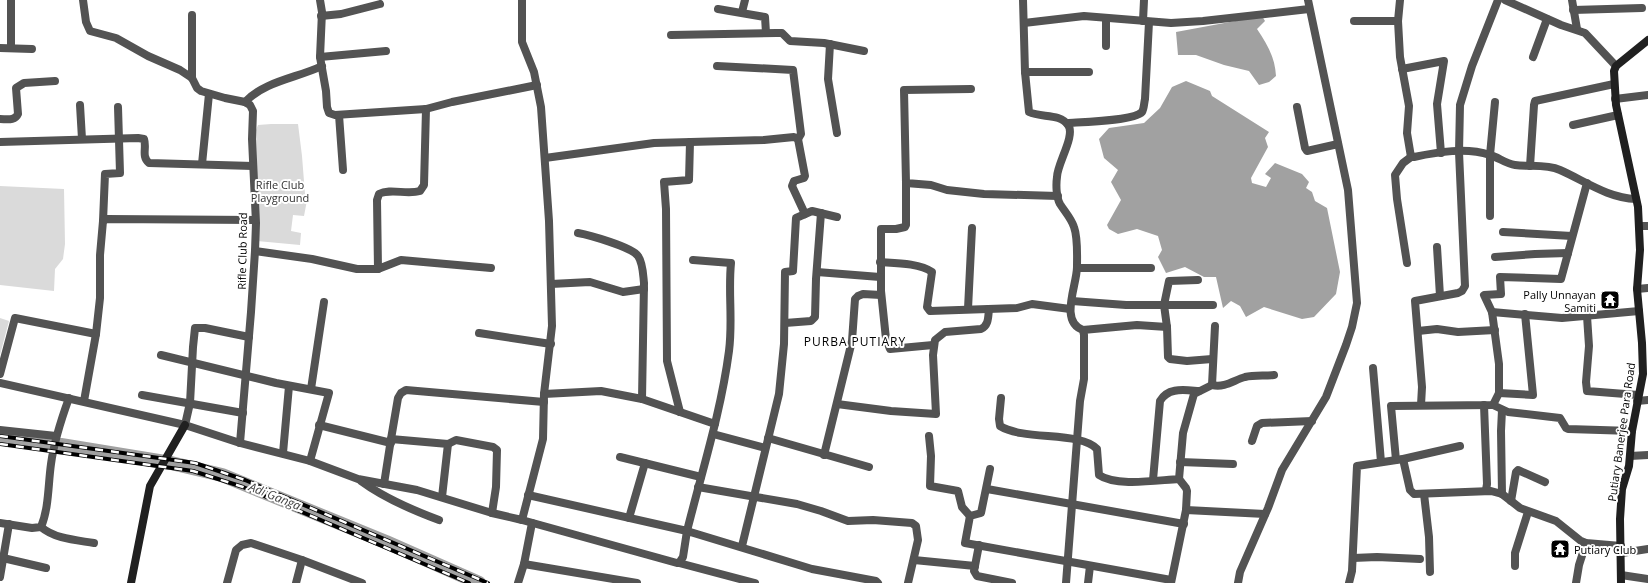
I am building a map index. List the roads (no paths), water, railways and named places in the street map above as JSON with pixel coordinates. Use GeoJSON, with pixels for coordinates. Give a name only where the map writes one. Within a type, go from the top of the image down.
{"type":"FeatureCollection","features":[{"type":"Feature","properties":{"kind":"street"},"geometry":{"type":"LineString","coordinates":[[11,0],[11,48]]}},
{"type":"Feature","properties":{"kind":"street"},"geometry":{"type":"LineString","coordinates":[[83,0],[86,22],[90,31],[116,38],[130,47],[180,70],[192,78]]}},
{"type":"Feature","properties":{"kind":"street"},"geometry":{"type":"LineString","coordinates":[[320,0],[320,57],[329,113],[339,115],[426,109],[452,102],[537,85]]}},
{"type":"Feature","properties":{"kind":"street"},"geometry":{"type":"LineString","coordinates":[[522,0],[522,42],[534,72],[541,107],[549,221],[552,326],[544,398],[543,439],[522,520]]}},
{"type":"Feature","properties":{"kind":"street"},"geometry":{"type":"LineString","coordinates":[[742,12],[745,0]]}},
{"type":"Feature","properties":{"kind":"street"},"geometry":{"type":"LineString","coordinates":[[1023,0],[1025,72],[1029,112],[1036,116],[1054,116],[1067,123],[1070,127],[1070,135],[1056,175],[1059,202],[1067,213],[1074,228],[1077,268],[1071,305],[1072,322],[1077,328],[1083,330],[1137,324],[1167,327]]}},
{"type":"Feature","properties":{"kind":"street"},"geometry":{"type":"LineString","coordinates":[[1067,123],[1121,119],[1141,113],[1143,110],[1145,100],[1146,22],[1144,0]]}},
{"type":"Feature","properties":{"kind":"street"},"geometry":{"type":"LineString","coordinates":[[1238,583],[1240,572],[1282,470],[1326,397],[1352,327],[1357,303],[1348,190],[1308,0]]}},
{"type":"Feature","properties":{"kind":"street"},"geometry":{"type":"LineString","coordinates":[[1400,0],[1398,21],[1400,57],[1409,106],[1407,133],[1411,157]]}},
{"type":"Feature","properties":{"kind":"street"},"geometry":{"type":"LineString","coordinates":[[1421,405],[1418,331],[1415,301],[1458,293],[1462,291],[1465,286],[1459,152],[1460,105],[1472,66],[1498,0]]}},
{"type":"Feature","properties":{"kind":"street"},"geometry":{"type":"LineString","coordinates":[[1505,0],[1561,25],[1586,33],[1616,66],[1648,40]]}},
{"type":"Feature","properties":{"kind":"street"},"geometry":{"type":"LineString","coordinates":[[1572,0],[1577,29]]}},
{"type":"Feature","properties":{"kind":"street"},"geometry":{"type":"LineString","coordinates":[[321,16],[341,14],[380,4]]}},
{"type":"Feature","properties":{"kind":"street"},"geometry":{"type":"LineString","coordinates":[[718,8],[765,17],[766,33]]}},
{"type":"Feature","properties":{"kind":"street"},"geometry":{"type":"LineString","coordinates":[[1574,10],[1642,8]]}},
{"type":"Feature","properties":{"kind":"street"},"geometry":{"type":"LineString","coordinates":[[1024,23],[1069,17],[1171,23],[1309,9]]}},
{"type":"Feature","properties":{"kind":"street"},"geometry":{"type":"LineString","coordinates":[[192,15],[192,78],[197,88],[210,94],[245,102],[258,90],[308,73],[322,66]]}},
{"type":"Feature","properties":{"kind":"street"},"geometry":{"type":"LineString","coordinates":[[1106,18],[1106,46]]}},
{"type":"Feature","properties":{"kind":"street"},"geometry":{"type":"LineString","coordinates":[[1533,58],[1547,19]]}},
{"type":"Feature","properties":{"kind":"street"},"geometry":{"type":"LineString","coordinates":[[1354,21],[1398,21]]}},
{"type":"Feature","properties":{"kind":"street"},"geometry":{"type":"LineString","coordinates":[[671,35],[782,33],[790,41],[830,44],[864,51]]}},
{"type":"Feature","properties":{"kind":"street"},"geometry":{"type":"LineString","coordinates":[[830,44],[828,79],[837,133]]}},
{"type":"Feature","properties":{"kind":"street"},"geometry":{"type":"LineString","coordinates":[[0,48],[32,49]]}},
{"type":"Feature","properties":{"kind":"street"},"geometry":{"type":"LineString","coordinates":[[320,57],[386,51]]}},
{"type":"Feature","properties":{"kind":"street"},"geometry":{"type":"LineString","coordinates":[[1402,69],[1444,61],[1437,104],[1441,153]]}},
{"type":"Feature","properties":{"kind":"street"},"geometry":{"type":"LineString","coordinates":[[717,66],[793,70],[801,134],[798,139],[805,176],[804,178],[794,181],[792,186],[805,214]]}},
{"type":"Feature","properties":{"kind":"street","name":"Putiary Banerjee Para Road"},"geometry":{"type":"LineString","coordinates":[[1616,66],[1614,84],[1615,99],[1636,199],[1639,226],[1640,250],[1637,289],[1646,366],[1643,374],[1632,431],[1629,466],[1622,489],[1621,579]]}},
{"type":"Feature","properties":{"kind":"street"},"geometry":{"type":"LineString","coordinates":[[1025,72],[1089,72]]}},
{"type":"Feature","properties":{"kind":"street"},"geometry":{"type":"LineString","coordinates":[[0,119],[14,119],[17,117],[16,88],[19,85],[24,83],[55,81]]}},
{"type":"Feature","properties":{"kind":"street"},"geometry":{"type":"LineString","coordinates":[[1530,166],[1535,101],[1614,84]]}},
{"type":"Feature","properties":{"kind":"street"},"geometry":{"type":"LineString","coordinates":[[933,345],[890,348],[886,339],[881,295],[881,229],[896,229],[905,227],[906,225],[904,90],[971,89]]}},
{"type":"Feature","properties":{"kind":"street"},"geometry":{"type":"LineString","coordinates":[[202,164],[210,94]]}},
{"type":"Feature","properties":{"kind":"street"},"geometry":{"type":"LineString","coordinates":[[1615,99],[1648,95]]}},
{"type":"Feature","properties":{"kind":"street","name":"Rifle Club Road"},"geometry":{"type":"LineString","coordinates":[[240,443],[255,251],[253,110],[250,105],[245,102]]}},
{"type":"Feature","properties":{"kind":"street"},"geometry":{"type":"LineString","coordinates":[[1490,216],[1490,155],[1494,102]]}},
{"type":"Feature","properties":{"kind":"street"},"geometry":{"type":"LineString","coordinates":[[80,105],[82,139]]}},
{"type":"Feature","properties":{"kind":"street"},"geometry":{"type":"LineString","coordinates":[[84,401],[96,334],[100,298],[100,254],[105,174],[120,173],[118,107]]}},
{"type":"Feature","properties":{"kind":"street"},"geometry":{"type":"LineString","coordinates":[[1297,107],[1305,148],[1308,151],[1338,144]]}},
{"type":"Feature","properties":{"kind":"street"},"geometry":{"type":"LineString","coordinates":[[378,269],[377,200],[379,194],[383,192],[414,193],[420,191],[424,185],[426,109]]}},
{"type":"Feature","properties":{"kind":"street"},"geometry":{"type":"LineString","coordinates":[[1573,125],[1618,114]]}},
{"type":"Feature","properties":{"kind":"street"},"geometry":{"type":"LineString","coordinates":[[339,115],[343,170]]}},
{"type":"Feature","properties":{"kind":"street"},"geometry":{"type":"LineString","coordinates":[[545,158],[654,143],[764,140],[794,137],[798,139]]}},
{"type":"Feature","properties":{"kind":"street"},"geometry":{"type":"LineString","coordinates":[[0,142],[120,138],[144,139],[145,160],[149,163],[253,166]]}},
{"type":"Feature","properties":{"kind":"street"},"geometry":{"type":"LineString","coordinates":[[680,412],[667,361],[666,209],[664,182],[689,180],[690,142]]}},
{"type":"Feature","properties":{"kind":"street"},"geometry":{"type":"LineString","coordinates":[[1407,263],[1397,199],[1395,175],[1403,163],[1411,157],[1414,158],[1441,153],[1472,151],[1490,155],[1512,164],[1552,167],[1599,190],[1629,199],[1636,199]]}},
{"type":"Feature","properties":{"kind":"street"},"geometry":{"type":"LineString","coordinates":[[906,183],[931,185],[947,190],[984,194],[1058,196]]}},
{"type":"Feature","properties":{"kind":"street"},"geometry":{"type":"LineString","coordinates":[[1493,405],[1499,393],[1499,364],[1492,312],[1484,295],[1501,294],[1500,277],[1561,279],[1587,183]]}},
{"type":"Feature","properties":{"kind":"street"},"geometry":{"type":"LineString","coordinates":[[742,546],[779,394],[785,323],[784,272],[793,271],[795,222],[798,216],[812,211],[837,217]]}},
{"type":"Feature","properties":{"kind":"street"},"geometry":{"type":"LineString","coordinates":[[785,323],[811,321],[816,317],[821,213]]}},
{"type":"Feature","properties":{"kind":"street"},"geometry":{"type":"LineString","coordinates":[[103,221],[107,219],[255,220]]}},
{"type":"Feature","properties":{"kind":"street"},"geometry":{"type":"LineString","coordinates":[[1639,226],[1648,226]]}},
{"type":"Feature","properties":{"kind":"street"},"geometry":{"type":"LineString","coordinates":[[968,309],[972,228]]}},
{"type":"Feature","properties":{"kind":"street"},"geometry":{"type":"LineString","coordinates":[[1504,232],[1572,236]]}},
{"type":"Feature","properties":{"kind":"street"},"geometry":{"type":"LineString","coordinates":[[578,233],[588,235],[634,252],[638,256],[642,267],[644,289],[642,399]]}},
{"type":"Feature","properties":{"kind":"street"},"geometry":{"type":"LineString","coordinates":[[1437,247],[1440,296]]}},
{"type":"Feature","properties":{"kind":"street"},"geometry":{"type":"LineString","coordinates":[[255,251],[312,259],[357,269],[378,269],[401,260],[491,268]]}},
{"type":"Feature","properties":{"kind":"street"},"geometry":{"type":"LineString","coordinates":[[1495,257],[1535,254],[1568,254]]}},
{"type":"Feature","properties":{"kind":"street"},"geometry":{"type":"LineString","coordinates":[[679,563],[683,557],[687,531],[713,434],[729,350],[731,326],[731,263],[693,260]]}},
{"type":"Feature","properties":{"kind":"street"},"geometry":{"type":"LineString","coordinates":[[880,262],[910,265],[929,269],[932,272],[927,307],[930,311],[1017,308],[1032,304],[1213,305]]}},
{"type":"Feature","properties":{"kind":"street"},"geometry":{"type":"LineString","coordinates":[[1077,268],[1151,268]]}},
{"type":"Feature","properties":{"kind":"street"},"geometry":{"type":"LineString","coordinates":[[817,272],[880,277]]}},
{"type":"Feature","properties":{"kind":"street"},"geometry":{"type":"LineString","coordinates":[[1198,280],[1168,281],[1164,305],[1167,327],[1168,358],[1187,361],[1212,359]]}},
{"type":"Feature","properties":{"kind":"street"},"geometry":{"type":"LineString","coordinates":[[551,284],[590,282],[623,292],[644,289]]}},
{"type":"Feature","properties":{"kind":"street"},"geometry":{"type":"LineString","coordinates":[[1637,289],[1648,288]]}},
{"type":"Feature","properties":{"kind":"street"},"geometry":{"type":"LineString","coordinates":[[824,455],[852,341],[856,299],[858,296],[863,294],[881,295]]}},
{"type":"Feature","properties":{"kind":"street"},"geometry":{"type":"LineString","coordinates":[[311,389],[324,302]]}},
{"type":"Feature","properties":{"kind":"street"},"geometry":{"type":"LineString","coordinates":[[837,404],[891,411],[936,414],[933,345],[935,340],[946,332],[981,329],[985,327],[989,309]]}},
{"type":"Feature","properties":{"kind":"street"},"geometry":{"type":"LineString","coordinates":[[1492,312],[1562,318],[1639,311]]}},
{"type":"Feature","properties":{"kind":"street"},"geometry":{"type":"LineString","coordinates":[[1499,393],[1533,395],[1525,314]]}},
{"type":"Feature","properties":{"kind":"street"},"geometry":{"type":"LineString","coordinates":[[1587,316],[1589,346],[1586,382],[1587,391],[1648,400]]}},
{"type":"Feature","properties":{"kind":"street"},"geometry":{"type":"LineString","coordinates":[[0,374],[15,318],[96,334]]}},
{"type":"Feature","properties":{"kind":"street"},"geometry":{"type":"LineString","coordinates":[[1212,385],[1214,326]]}},
{"type":"Feature","properties":{"kind":"street"},"geometry":{"type":"LineString","coordinates":[[132,583],[150,486],[186,425],[190,403],[193,363],[192,347],[196,327],[249,337]]}},
{"type":"Feature","properties":{"kind":"street"},"geometry":{"type":"LineString","coordinates":[[1418,331],[1438,329],[1458,332],[1495,330]]}},
{"type":"Feature","properties":{"kind":"street"},"geometry":{"type":"LineString","coordinates":[[1066,583],[1077,440],[1085,364],[1083,330]]}},
{"type":"Feature","properties":{"kind":"street"},"geometry":{"type":"LineString","coordinates":[[479,332],[551,344]]}},
{"type":"Feature","properties":{"kind":"street"},"geometry":{"type":"LineString","coordinates":[[161,355],[289,386],[329,393],[310,461]]}},
{"type":"Feature","properties":{"kind":"street"},"geometry":{"type":"LineString","coordinates":[[1373,368],[1381,462]]}},
{"type":"Feature","properties":{"kind":"street"},"geometry":{"type":"LineString","coordinates":[[970,516],[965,543],[1067,561],[1171,582],[1186,510],[1187,491],[1179,479],[1183,433],[1194,394],[1212,385],[1218,386],[1236,382],[1244,377],[1274,375]]}},
{"type":"Feature","properties":{"kind":"street"},"geometry":{"type":"LineString","coordinates":[[0,383],[186,425],[240,443],[310,461],[358,479],[417,490],[492,513],[755,583]]}},
{"type":"Feature","properties":{"kind":"street"},"geometry":{"type":"LineString","coordinates":[[283,453],[289,386]]}},
{"type":"Feature","properties":{"kind":"street"},"geometry":{"type":"LineString","coordinates":[[384,484],[398,398],[401,393],[406,390],[544,398],[601,391],[642,399],[715,424]]}},
{"type":"Feature","properties":{"kind":"street"},"geometry":{"type":"LineString","coordinates":[[1153,480],[1160,401],[1167,392],[1180,390],[1199,391]]}},
{"type":"Feature","properties":{"kind":"street"},"geometry":{"type":"LineString","coordinates":[[142,395],[243,413]]}},
{"type":"Feature","properties":{"kind":"street"},"geometry":{"type":"LineString","coordinates":[[41,528],[45,518],[51,463],[56,436],[69,398]]}},
{"type":"Feature","properties":{"kind":"street"},"geometry":{"type":"LineString","coordinates":[[1001,398],[999,423],[1003,428],[1034,436],[1087,442],[1097,449],[1099,475],[1106,479],[1133,481],[1179,479]]}},
{"type":"Feature","properties":{"kind":"street"},"geometry":{"type":"LineString","coordinates":[[1484,405],[1486,490]]}},
{"type":"Feature","properties":{"kind":"street"},"geometry":{"type":"LineString","coordinates":[[1632,431],[1568,429],[1560,418],[1555,416],[1508,412],[1493,405],[1392,406],[1399,459],[1410,490],[1414,494],[1486,490],[1502,494],[1520,508],[1528,512],[1556,521],[1586,543],[1621,550],[1648,549]]}},
{"type":"Feature","properties":{"kind":"street"},"geometry":{"type":"LineString","coordinates":[[1502,410],[1502,494]]}},
{"type":"Feature","properties":{"kind":"street"},"geometry":{"type":"LineString","coordinates":[[1252,440],[1257,426],[1262,423],[1312,421]]}},
{"type":"Feature","properties":{"kind":"street"},"geometry":{"type":"LineString","coordinates":[[319,425],[391,441],[448,444],[456,440],[493,447],[498,450],[496,487],[492,513]]}},
{"type":"Feature","properties":{"kind":"street"},"geometry":{"type":"LineString","coordinates":[[0,430],[56,436]]}},
{"type":"Feature","properties":{"kind":"street"},"geometry":{"type":"LineString","coordinates":[[713,434],[765,448]]}},
{"type":"Feature","properties":{"kind":"street"},"geometry":{"type":"LineString","coordinates":[[929,436],[931,456],[930,486],[958,491],[962,507],[970,516]]}},
{"type":"Feature","properties":{"kind":"street"},"geometry":{"type":"LineString","coordinates":[[768,438],[869,467]]}},
{"type":"Feature","properties":{"kind":"street"},"geometry":{"type":"LineString","coordinates":[[442,497],[448,444]]}},
{"type":"Feature","properties":{"kind":"street"},"geometry":{"type":"LineString","coordinates":[[1349,583],[1353,558],[1357,466],[1460,446]]}},
{"type":"Feature","properties":{"kind":"street"},"geometry":{"type":"LineString","coordinates":[[1630,456],[1648,455]]}},
{"type":"Feature","properties":{"kind":"street"},"geometry":{"type":"LineString","coordinates":[[620,456],[701,477]]}},
{"type":"Feature","properties":{"kind":"street"},"geometry":{"type":"LineString","coordinates":[[1180,462],[1233,464]]}},
{"type":"Feature","properties":{"kind":"street"},"geometry":{"type":"LineString","coordinates":[[629,518],[644,463]]}},
{"type":"Feature","properties":{"kind":"street"},"geometry":{"type":"LineString","coordinates":[[970,516],[981,513],[990,469]]}},
{"type":"Feature","properties":{"kind":"street"},"geometry":{"type":"LineString","coordinates":[[1511,501],[1516,472],[1518,470],[1521,470],[1545,482]]}},
{"type":"Feature","properties":{"kind":"street"},"geometry":{"type":"LineString","coordinates":[[358,479],[371,488],[408,507],[439,520]]}},
{"type":"Feature","properties":{"kind":"street"},"geometry":{"type":"LineString","coordinates":[[698,487],[797,504],[848,521],[873,520],[912,523],[916,526],[918,540],[908,583]]}},
{"type":"Feature","properties":{"kind":"street"},"geometry":{"type":"LineString","coordinates":[[987,489],[1184,524]]}},
{"type":"Feature","properties":{"kind":"street"},"geometry":{"type":"LineString","coordinates":[[1424,494],[1429,537],[1430,572]]}},
{"type":"Feature","properties":{"kind":"street"},"geometry":{"type":"LineString","coordinates":[[528,495],[687,531],[742,546],[812,569],[876,581],[878,583]]}},
{"type":"Feature","properties":{"kind":"street"},"geometry":{"type":"LineString","coordinates":[[1186,510],[1265,514]]}},
{"type":"Feature","properties":{"kind":"street"},"geometry":{"type":"LineString","coordinates":[[1515,566],[1515,553],[1528,512]]}},
{"type":"Feature","properties":{"kind":"street"},"geometry":{"type":"LineString","coordinates":[[0,523],[41,528],[55,536],[94,543]]}},
{"type":"Feature","properties":{"kind":"street"},"geometry":{"type":"LineString","coordinates":[[518,583],[524,564],[532,523]]}},
{"type":"Feature","properties":{"kind":"street"},"geometry":{"type":"LineString","coordinates":[[0,577],[9,524]]}},
{"type":"Feature","properties":{"kind":"street"},"geometry":{"type":"LineString","coordinates":[[227,583],[236,550],[242,545],[251,543],[302,560],[362,583]]}},
{"type":"Feature","properties":{"kind":"street"},"geometry":{"type":"LineString","coordinates":[[1576,583],[1579,566],[1586,543]]}},
{"type":"Feature","properties":{"kind":"street"},"geometry":{"type":"LineString","coordinates":[[979,545],[974,571],[977,576],[1012,583]]}},
{"type":"Feature","properties":{"kind":"street"},"geometry":{"type":"LineString","coordinates":[[1353,558],[1377,557],[1420,559]]}},
{"type":"Feature","properties":{"kind":"street"},"geometry":{"type":"LineString","coordinates":[[3,558],[46,568]]}},
{"type":"Feature","properties":{"kind":"street"},"geometry":{"type":"LineString","coordinates":[[296,583],[302,560]]}},
{"type":"Feature","properties":{"kind":"street"},"geometry":{"type":"LineString","coordinates":[[914,560],[975,566]]}},
{"type":"Feature","properties":{"kind":"street"},"geometry":{"type":"LineString","coordinates":[[524,564],[637,583]]}},
{"type":"Feature","properties":{"kind":"street"},"geometry":{"type":"LineString","coordinates":[[1088,583],[1090,566]]}},
{"type":"Feature","properties":{"kind":"street"},"geometry":{"type":"LineString","coordinates":[[1621,579],[1648,579]]}},
{"type":"Feature","properties":{"kind":"waterway","name":"Adi Ganga"},"geometry":{"type":"LineString","coordinates":[[0,437],[48,444]]}},
{"type":"Feature","properties":{"kind":"waterway","name":"Adi Ganga"},"geometry":{"type":"LineString","coordinates":[[61,445],[171,463],[222,475],[386,542],[479,583]]}},
{"type":"Feature","properties":{"kind":"railway"},"geometry":{"type":"LineString","coordinates":[[0,436],[195,463],[245,480],[488,583]]}},
{"type":"Feature","properties":{"kind":"railway"},"geometry":{"type":"LineString","coordinates":[[0,444],[193,471],[243,487],[469,583]]}},
{"type":"Feature","properties":{"kind":"place","name":"Pally Unnayan Samiti"},"geometry":{"type":"Point","coordinates":[1610,300]}},
{"type":"Feature","properties":{"kind":"place","name":"Putiary Club"},"geometry":{"type":"Point","coordinates":[1560,549]}},
{"type":"Feature","properties":{"kind":"district","name":"PURBA PUTIARY"},"geometry":{"type":"Point","coordinates":[855,341]}},
{"type":"Feature","properties":{"kind":"park label","name":"Rifle Club Playground"},"geometry":{"type":"Point","coordinates":[280,190]}}]}
